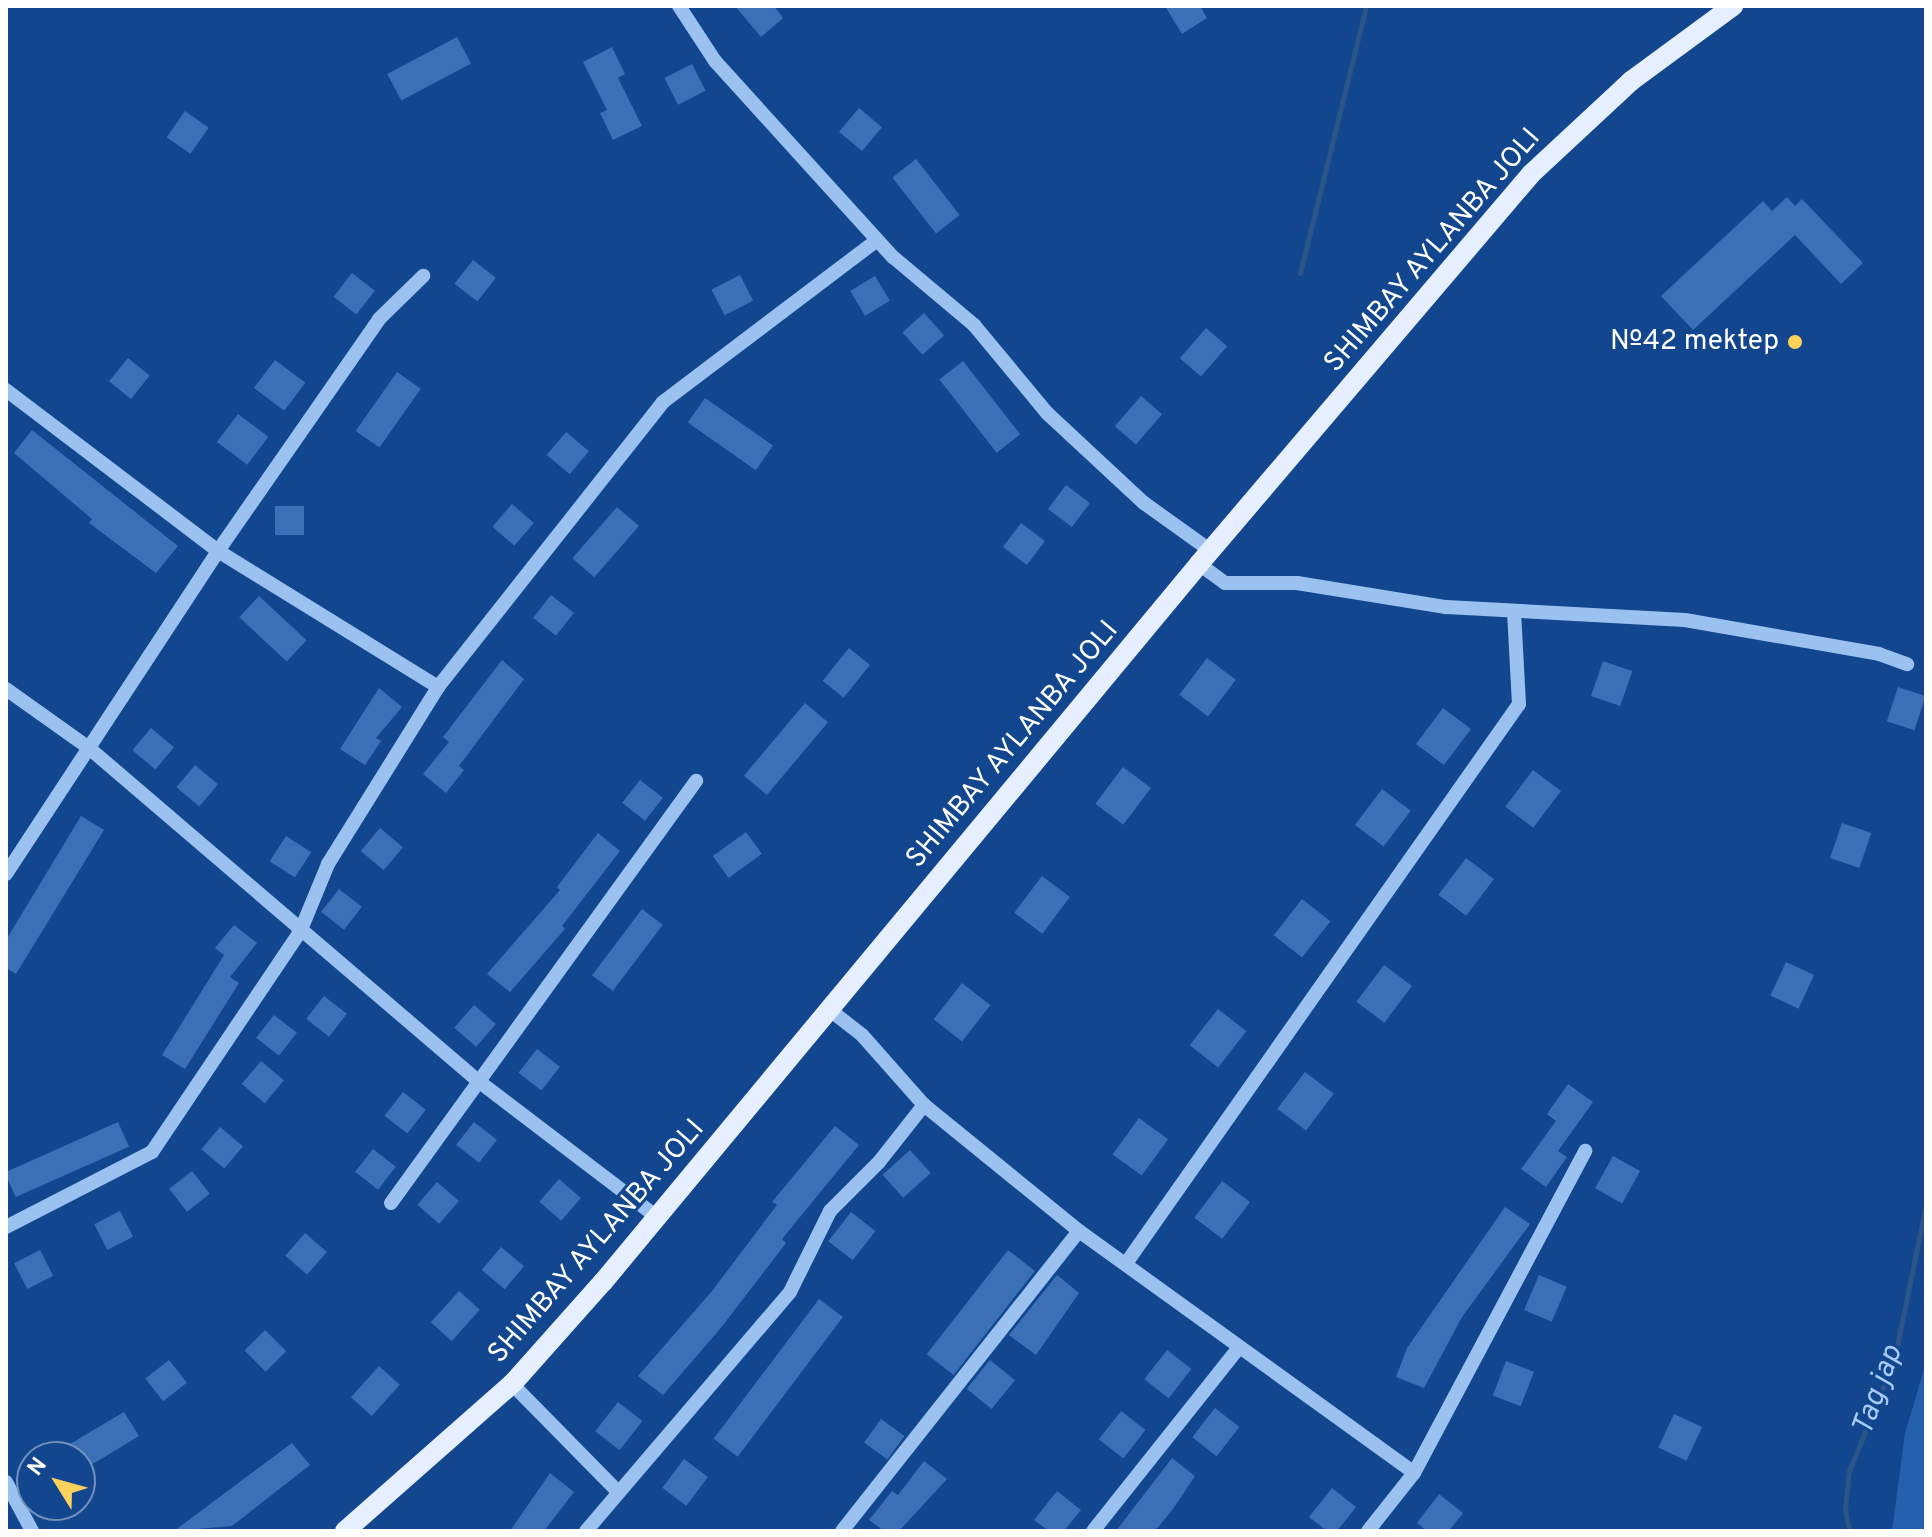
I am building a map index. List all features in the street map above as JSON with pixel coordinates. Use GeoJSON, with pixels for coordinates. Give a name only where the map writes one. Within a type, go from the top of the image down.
{"type":"FeatureCollection","features":[{"type":"Feature","properties":{"kind":"main road"},"geometry":{"type":"LineString","coordinates":[[345,1531],[512,1384],[658,1218],[1205,557],[1531,174],[1631,81],[1733,6]]}},
{"type":"Feature","properties":{"kind":"street"},"geometry":{"type":"LineString","coordinates":[[679,6],[715,61],[877,240],[974,325],[1047,413],[1205,557],[1225,583],[1297,583],[1446,607],[1685,620],[1879,654],[1907,664]]}},
{"type":"Feature","properties":{"kind":"street"},"geometry":{"type":"LineString","coordinates":[[6,1227],[152,1152],[300,932],[328,864],[438,687],[663,402],[877,240]]}},
{"type":"Feature","properties":{"kind":"street"},"geometry":{"type":"LineString","coordinates":[[6,874],[218,551],[379,319],[423,276]]}},
{"type":"Feature","properties":{"kind":"street"},"geometry":{"type":"LineString","coordinates":[[6,390],[218,551],[438,687]]}},
{"type":"Feature","properties":{"kind":"street"},"geometry":{"type":"LineString","coordinates":[[1127,1262],[1519,704],[1514,611]]}},
{"type":"Feature","properties":{"kind":"street"},"geometry":{"type":"LineString","coordinates":[[6,689],[89,748],[300,932],[477,1080],[658,1218]]}},
{"type":"Feature","properties":{"kind":"street"},"geometry":{"type":"LineString","coordinates":[[391,1203],[696,781]]}},
{"type":"Feature","properties":{"kind":"street"},"geometry":{"type":"LineString","coordinates":[[830,1010],[862,1035],[924,1105],[1079,1231],[1127,1262],[1238,1349],[1414,1473]]}},
{"type":"Feature","properties":{"kind":"street"},"geometry":{"type":"LineString","coordinates":[[586,1531],[790,1292],[830,1211],[879,1162],[924,1105]]}},
{"type":"Feature","properties":{"kind":"street"},"geometry":{"type":"LineString","coordinates":[[1368,1531],[1414,1473],[1585,1151]]}},
{"type":"Feature","properties":{"kind":"street"},"geometry":{"type":"LineString","coordinates":[[842,1531],[1079,1231]]}},
{"type":"Feature","properties":{"kind":"street"},"geometry":{"type":"LineString","coordinates":[[1093,1531],[1238,1349]]}},
{"type":"Feature","properties":{"kind":"street"},"geometry":{"type":"LineString","coordinates":[[512,1384],[618,1492]]}},
{"type":"Feature","properties":{"kind":"street"},"geometry":{"type":"LineString","coordinates":[[6,1482],[32,1531]]}},
{"type":"Feature","properties":{"kind":"shaded area"},"geometry":{"type":"Polygon","coordinates":[[[1926,1363],[1926,1531],[1892,1531],[1905,1433],[1926,1363]]]}},
{"type":"Feature","properties":{"kind":"building"},"geometry":{"type":"Polygon","coordinates":[[[735,6],[774,6],[783,18],[761,37],[735,6]]]}},
{"type":"Feature","properties":{"kind":"building"},"geometry":{"type":"Polygon","coordinates":[[[1165,6],[1200,6],[1207,18],[1182,34],[1165,6]]]}},
{"type":"Feature","properties":{"kind":"building"},"geometry":{"type":"Polygon","coordinates":[[[457,37],[471,63],[401,101],[387,74],[457,37]]]}},
{"type":"Feature","properties":{"kind":"building"},"geometry":{"type":"Polygon","coordinates":[[[612,47],[625,74],[618,78],[642,126],[613,140],[600,113],[607,110],[583,62],[612,47]]]}},
{"type":"Feature","properties":{"kind":"building"},"geometry":{"type":"Polygon","coordinates":[[[692,64],[706,91],[678,105],[664,78],[692,64]]]}},
{"type":"Feature","properties":{"kind":"building"},"geometry":{"type":"Polygon","coordinates":[[[859,108],[882,127],[862,151],[839,132],[859,108]]]}},
{"type":"Feature","properties":{"kind":"building"},"geometry":{"type":"Polygon","coordinates":[[[185,111],[209,128],[190,154],[167,137],[185,111]]]}},
{"type":"Feature","properties":{"kind":"building"},"geometry":{"type":"Polygon","coordinates":[[[916,159],[960,215],[936,233],[892,177],[916,159]]]}},
{"type":"Feature","properties":{"kind":"building"},"geometry":{"type":"Polygon","coordinates":[[[1787,197],[1795,206],[1802,199],[1863,263],[1841,284],[1795,235],[1693,330],[1661,296],[1763,201],[1772,211],[1787,197]]]}},
{"type":"Feature","properties":{"kind":"building"},"geometry":{"type":"Polygon","coordinates":[[[473,260],[496,278],[477,301],[455,284],[473,260]]]}},
{"type":"Feature","properties":{"kind":"building"},"geometry":{"type":"Polygon","coordinates":[[[352,273],[375,291],[356,314],[334,297],[352,273]]]}},
{"type":"Feature","properties":{"kind":"building"},"geometry":{"type":"Polygon","coordinates":[[[740,275],[753,301],[725,315],[711,290],[740,275]]]}},
{"type":"Feature","properties":{"kind":"building"},"geometry":{"type":"Polygon","coordinates":[[[875,276],[890,301],[865,316],[850,291],[875,276]]]}},
{"type":"Feature","properties":{"kind":"building"},"geometry":{"type":"Polygon","coordinates":[[[924,313],[944,335],[923,355],[902,332],[924,313]]]}},
{"type":"Feature","properties":{"kind":"building"},"geometry":{"type":"Polygon","coordinates":[[[1206,328],[1227,346],[1201,377],[1180,358],[1206,328]]]}},
{"type":"Feature","properties":{"kind":"building"},"geometry":{"type":"Polygon","coordinates":[[[128,358],[150,376],[131,399],[109,381],[128,358]]]}},
{"type":"Feature","properties":{"kind":"building"},"geometry":{"type":"Polygon","coordinates":[[[275,360],[305,383],[284,411],[254,388],[275,360]]]}},
{"type":"Feature","properties":{"kind":"building"},"geometry":{"type":"Polygon","coordinates":[[[963,361],[1020,434],[997,453],[939,379],[963,361]]]}},
{"type":"Feature","properties":{"kind":"building"},"geometry":{"type":"Polygon","coordinates":[[[397,372],[421,389],[379,448],[356,431],[397,372]]]}},
{"type":"Feature","properties":{"kind":"building"},"geometry":{"type":"Polygon","coordinates":[[[1141,396],[1162,414],[1136,445],[1115,426],[1141,396]]]}},
{"type":"Feature","properties":{"kind":"building"},"geometry":{"type":"Polygon","coordinates":[[[705,398],[773,446],[756,470],[688,423],[705,398]]]}},
{"type":"Feature","properties":{"kind":"building"},"geometry":{"type":"Polygon","coordinates":[[[238,414],[268,437],[247,465],[217,442],[238,414]]]}},
{"type":"Feature","properties":{"kind":"building"},"geometry":{"type":"Polygon","coordinates":[[[32,430],[178,546],[156,573],[89,523],[92,519],[14,453],[32,430]]]}},
{"type":"Feature","properties":{"kind":"building"},"geometry":{"type":"Polygon","coordinates":[[[566,432],[589,451],[570,474],[547,455],[566,432]]]}},
{"type":"Feature","properties":{"kind":"building"},"geometry":{"type":"Polygon","coordinates":[[[1066,485],[1090,503],[1072,527],[1048,509],[1066,485]]]}},
{"type":"Feature","properties":{"kind":"building"},"geometry":{"type":"Polygon","coordinates":[[[512,504],[534,523],[514,546],[492,527],[512,504]]]}},
{"type":"Feature","properties":{"kind":"building"},"geometry":{"type":"Polygon","coordinates":[[[275,506],[304,506],[304,535],[275,535],[275,506]]]}},
{"type":"Feature","properties":{"kind":"building"},"geometry":{"type":"Polygon","coordinates":[[[617,507],[639,526],[594,577],[572,558],[617,507]]]}},
{"type":"Feature","properties":{"kind":"building"},"geometry":{"type":"Polygon","coordinates":[[[1021,523],[1045,541],[1027,565],[1003,547],[1021,523]]]}},
{"type":"Feature","properties":{"kind":"building"},"geometry":{"type":"Polygon","coordinates":[[[551,595],[574,613],[556,636],[533,618],[551,595]]]}},
{"type":"Feature","properties":{"kind":"building"},"geometry":{"type":"Polygon","coordinates":[[[259,596],[307,640],[287,662],[239,617],[259,596]]]}},
{"type":"Feature","properties":{"kind":"building"},"geometry":{"type":"Polygon","coordinates":[[[849,648],[870,665],[844,698],[823,681],[849,648]]]}},
{"type":"Feature","properties":{"kind":"building"},"geometry":{"type":"Polygon","coordinates":[[[1207,658],[1236,680],[1208,716],[1179,695],[1207,658]]]}},
{"type":"Feature","properties":{"kind":"building"},"geometry":{"type":"Polygon","coordinates":[[[502,660],[524,679],[459,766],[464,770],[446,793],[423,774],[449,742],[443,737],[502,660]]]}},
{"type":"Feature","properties":{"kind":"building"},"geometry":{"type":"Polygon","coordinates":[[[1603,661],[1632,671],[1620,706],[1591,696],[1603,661]]]}},
{"type":"Feature","properties":{"kind":"building"},"geometry":{"type":"Polygon","coordinates":[[[1898,687],[1926,696],[1914,730],[1887,721],[1898,687]]]}},
{"type":"Feature","properties":{"kind":"building"},"geometry":{"type":"Polygon","coordinates":[[[379,688],[402,707],[376,738],[381,741],[365,765],[340,749],[379,688]]]}},
{"type":"Feature","properties":{"kind":"building"},"geometry":{"type":"Polygon","coordinates":[[[805,703],[828,722],[767,795],[744,776],[805,703]]]}},
{"type":"Feature","properties":{"kind":"building"},"geometry":{"type":"Polygon","coordinates":[[[1443,708],[1471,729],[1444,765],[1416,744],[1443,708]]]}},
{"type":"Feature","properties":{"kind":"building"},"geometry":{"type":"Polygon","coordinates":[[[151,728],[174,747],[155,769],[132,750],[151,728]]]}},
{"type":"Feature","properties":{"kind":"building"},"geometry":{"type":"Polygon","coordinates":[[[195,765],[218,784],[199,806],[176,787],[195,765]]]}},
{"type":"Feature","properties":{"kind":"building"},"geometry":{"type":"Polygon","coordinates":[[[1123,767],[1151,788],[1123,825],[1095,804],[1123,767]]]}},
{"type":"Feature","properties":{"kind":"building"},"geometry":{"type":"Polygon","coordinates":[[[1533,770],[1561,791],[1533,828],[1505,807],[1533,770]]]}},
{"type":"Feature","properties":{"kind":"building"},"geometry":{"type":"Polygon","coordinates":[[[640,780],[663,798],[645,821],[622,803],[640,780]]]}},
{"type":"Feature","properties":{"kind":"building"},"geometry":{"type":"Polygon","coordinates":[[[1382,789],[1411,811],[1384,847],[1355,825],[1382,789]]]}},
{"type":"Feature","properties":{"kind":"building"},"geometry":{"type":"Polygon","coordinates":[[[81,816],[104,830],[16,974],[6,968],[6,940],[81,816]]]}},
{"type":"Feature","properties":{"kind":"building"},"geometry":{"type":"Polygon","coordinates":[[[1842,823],[1871,833],[1859,868],[1830,858],[1842,823]]]}},
{"type":"Feature","properties":{"kind":"building"},"geometry":{"type":"Polygon","coordinates":[[[380,828],[403,847],[384,870],[361,851],[380,828]]]}},
{"type":"Feature","properties":{"kind":"building"},"geometry":{"type":"Polygon","coordinates":[[[746,832],[762,854],[729,878],[713,856],[746,832]]]}},
{"type":"Feature","properties":{"kind":"building"},"geometry":{"type":"Polygon","coordinates":[[[598,833],[620,851],[562,926],[565,929],[510,992],[487,974],[560,890],[557,887],[598,833]]]}},
{"type":"Feature","properties":{"kind":"building"},"geometry":{"type":"Polygon","coordinates":[[[286,836],[311,852],[295,877],[270,861],[286,836]]]}},
{"type":"Feature","properties":{"kind":"building"},"geometry":{"type":"Polygon","coordinates":[[[1466,858],[1494,879],[1466,916],[1438,895],[1466,858]]]}},
{"type":"Feature","properties":{"kind":"building"},"geometry":{"type":"Polygon","coordinates":[[[1042,876],[1070,897],[1042,934],[1014,913],[1042,876]]]}},
{"type":"Feature","properties":{"kind":"building"},"geometry":{"type":"Polygon","coordinates":[[[339,889],[362,907],[344,930],[321,912],[339,889]]]}},
{"type":"Feature","properties":{"kind":"building"},"geometry":{"type":"Polygon","coordinates":[[[1302,899],[1330,921],[1302,957],[1274,935],[1302,899]]]}},
{"type":"Feature","properties":{"kind":"building"},"geometry":{"type":"Polygon","coordinates":[[[642,909],[663,925],[613,991],[592,975],[642,909]]]}},
{"type":"Feature","properties":{"kind":"building"},"geometry":{"type":"Polygon","coordinates":[[[234,925],[257,943],[230,977],[239,983],[185,1069],[162,1055],[224,955],[215,948],[234,925]]]}},
{"type":"Feature","properties":{"kind":"building"},"geometry":{"type":"Polygon","coordinates":[[[1786,962],[1814,975],[1798,1009],[1770,996],[1786,962]]]}},
{"type":"Feature","properties":{"kind":"building"},"geometry":{"type":"Polygon","coordinates":[[[1384,965],[1412,986],[1384,1023],[1356,1002],[1384,965]]]}},
{"type":"Feature","properties":{"kind":"building"},"geometry":{"type":"Polygon","coordinates":[[[962,983],[990,1005],[962,1041],[934,1019],[962,983]]]}},
{"type":"Feature","properties":{"kind":"building"},"geometry":{"type":"Polygon","coordinates":[[[324,996],[347,1014],[329,1037],[306,1019],[324,996]]]}},
{"type":"Feature","properties":{"kind":"building"},"geometry":{"type":"Polygon","coordinates":[[[474,1005],[496,1024],[476,1047],[454,1028],[474,1005]]]}},
{"type":"Feature","properties":{"kind":"building"},"geometry":{"type":"Polygon","coordinates":[[[1218,1009],[1246,1031],[1218,1067],[1190,1045],[1218,1009]]]}},
{"type":"Feature","properties":{"kind":"building"},"geometry":{"type":"Polygon","coordinates":[[[274,1015],[297,1033],[279,1056],[256,1038],[274,1015]]]}},
{"type":"Feature","properties":{"kind":"building"},"geometry":{"type":"Polygon","coordinates":[[[537,1049],[560,1067],[541,1090],[519,1073],[537,1049]]]}},
{"type":"Feature","properties":{"kind":"building"},"geometry":{"type":"Polygon","coordinates":[[[261,1061],[284,1080],[265,1103],[242,1084],[261,1061]]]}},
{"type":"Feature","properties":{"kind":"building"},"geometry":{"type":"Polygon","coordinates":[[[1305,1072],[1334,1094],[1306,1130],[1277,1109],[1305,1072]]]}},
{"type":"Feature","properties":{"kind":"building"},"geometry":{"type":"Polygon","coordinates":[[[1568,1084],[1593,1102],[1558,1151],[1567,1157],[1546,1187],[1521,1169],[1556,1121],[1547,1114],[1568,1084]]]}},
{"type":"Feature","properties":{"kind":"building"},"geometry":{"type":"Polygon","coordinates":[[[403,1092],[426,1110],[407,1133],[385,1116],[403,1092]]]}},
{"type":"Feature","properties":{"kind":"building"},"geometry":{"type":"Polygon","coordinates":[[[1139,1118],[1168,1139],[1142,1176],[1113,1154],[1139,1118]]]}},
{"type":"Feature","properties":{"kind":"building"},"geometry":{"type":"Polygon","coordinates":[[[118,1122],[129,1147],[16,1197],[6,1172],[118,1122]]]}},
{"type":"Feature","properties":{"kind":"building"},"geometry":{"type":"Polygon","coordinates":[[[474,1122],[497,1140],[479,1163],[456,1145],[474,1122]]]}},
{"type":"Feature","properties":{"kind":"building"},"geometry":{"type":"Polygon","coordinates":[[[835,1126],[859,1145],[782,1239],[786,1243],[720,1329],[663,1395],[638,1376],[712,1291],[777,1205],[772,1202],[835,1126]]]}},
{"type":"Feature","properties":{"kind":"building"},"geometry":{"type":"Polygon","coordinates":[[[220,1127],[243,1146],[224,1168],[201,1149],[220,1127]]]}},
{"type":"Feature","properties":{"kind":"building"},"geometry":{"type":"Polygon","coordinates":[[[373,1149],[396,1167],[378,1190],[355,1172],[373,1149]]]}},
{"type":"Feature","properties":{"kind":"building"},"geometry":{"type":"Polygon","coordinates":[[[910,1150],[931,1173],[903,1198],[883,1175],[910,1150]]]}},
{"type":"Feature","properties":{"kind":"building"},"geometry":{"type":"Polygon","coordinates":[[[1613,1156],[1640,1171],[1622,1203],[1595,1188],[1613,1156]]]}},
{"type":"Feature","properties":{"kind":"building"},"geometry":{"type":"Polygon","coordinates":[[[192,1171],[210,1194],[187,1212],[169,1189],[192,1171]]]}},
{"type":"Feature","properties":{"kind":"building"},"geometry":{"type":"Polygon","coordinates":[[[559,1179],[581,1198],[561,1221],[539,1202],[559,1179]]]}},
{"type":"Feature","properties":{"kind":"building"},"geometry":{"type":"Polygon","coordinates":[[[1222,1181],[1250,1202],[1222,1239],[1194,1218],[1222,1181]]]}},
{"type":"Feature","properties":{"kind":"building"},"geometry":{"type":"Polygon","coordinates":[[[437,1182],[459,1201],[439,1224],[417,1205],[437,1182]]]}},
{"type":"Feature","properties":{"kind":"building"},"geometry":{"type":"Polygon","coordinates":[[[1505,1207],[1530,1224],[1462,1317],[1424,1388],[1396,1377],[1407,1348],[1505,1207]]]}},
{"type":"Feature","properties":{"kind":"building"},"geometry":{"type":"Polygon","coordinates":[[[120,1211],[133,1237],[107,1250],[94,1224],[120,1211]]]}},
{"type":"Feature","properties":{"kind":"building"},"geometry":{"type":"Polygon","coordinates":[[[851,1212],[875,1231],[853,1260],[828,1241],[851,1212]]]}},
{"type":"Feature","properties":{"kind":"building"},"geometry":{"type":"Polygon","coordinates":[[[305,1233],[327,1252],[307,1275],[285,1256],[305,1233]]]}},
{"type":"Feature","properties":{"kind":"building"},"geometry":{"type":"Polygon","coordinates":[[[501,1247],[524,1266],[505,1289],[482,1270],[501,1247]]]}},
{"type":"Feature","properties":{"kind":"building"},"geometry":{"type":"Polygon","coordinates":[[[40,1250],[53,1276],[27,1289],[14,1263],[40,1250]]]}},
{"type":"Feature","properties":{"kind":"building"},"geometry":{"type":"Polygon","coordinates":[[[1008,1250],[1035,1271],[954,1375],[927,1354],[1008,1250]]]}},
{"type":"Feature","properties":{"kind":"building"},"geometry":{"type":"Polygon","coordinates":[[[1057,1275],[1079,1293],[1036,1355],[1009,1335],[1057,1275]]]}},
{"type":"Feature","properties":{"kind":"building"},"geometry":{"type":"Polygon","coordinates":[[[1539,1275],[1567,1287],[1552,1322],[1524,1310],[1539,1275]]]}},
{"type":"Feature","properties":{"kind":"building"},"geometry":{"type":"Polygon","coordinates":[[[459,1291],[480,1310],[452,1341],[431,1322],[459,1291]]]}},
{"type":"Feature","properties":{"kind":"building"},"geometry":{"type":"Polygon","coordinates":[[[819,1299],[843,1317],[738,1457],[714,1439],[819,1299]]]}},
{"type":"Feature","properties":{"kind":"building"},"geometry":{"type":"Polygon","coordinates":[[[265,1330],[286,1351],[266,1372],[244,1351],[265,1330]]]}},
{"type":"Feature","properties":{"kind":"building"},"geometry":{"type":"Polygon","coordinates":[[[1167,1350],[1191,1369],[1169,1398],[1144,1379],[1167,1350]]]}},
{"type":"Feature","properties":{"kind":"building"},"geometry":{"type":"Polygon","coordinates":[[[169,1360],[187,1383],[163,1401],[145,1378],[169,1360]]]}},
{"type":"Feature","properties":{"kind":"building"},"geometry":{"type":"Polygon","coordinates":[[[990,1360],[1015,1380],[992,1409],[967,1389],[990,1360]]]}},
{"type":"Feature","properties":{"kind":"building"},"geometry":{"type":"Polygon","coordinates":[[[1506,1361],[1534,1372],[1521,1406],[1493,1396],[1506,1361]]]}},
{"type":"Feature","properties":{"kind":"building"},"geometry":{"type":"Polygon","coordinates":[[[379,1366],[400,1385],[372,1416],[351,1397],[379,1366]]]}},
{"type":"Feature","properties":{"kind":"building"},"geometry":{"type":"Polygon","coordinates":[[[618,1402],[642,1421],[620,1450],[595,1431],[618,1402]]]}},
{"type":"Feature","properties":{"kind":"building"},"geometry":{"type":"Polygon","coordinates":[[[1215,1408],[1239,1427],[1217,1456],[1192,1437],[1215,1408]]]}},
{"type":"Feature","properties":{"kind":"building"},"geometry":{"type":"Polygon","coordinates":[[[1121,1411],[1145,1430],[1123,1458],[1099,1439],[1121,1411]]]}},
{"type":"Feature","properties":{"kind":"building"},"geometry":{"type":"Polygon","coordinates":[[[124,1412],[139,1436],[96,1462],[96,1441],[75,1441],[124,1412]]]}},
{"type":"Feature","properties":{"kind":"building"},"geometry":{"type":"Polygon","coordinates":[[[1674,1414],[1702,1427],[1686,1461],[1658,1448],[1674,1414]]]}},
{"type":"Feature","properties":{"kind":"building"},"geometry":{"type":"Polygon","coordinates":[[[881,1419],[904,1436],[887,1460],[864,1442],[881,1419]]]}},
{"type":"Feature","properties":{"kind":"building"},"geometry":{"type":"Polygon","coordinates":[[[292,1443],[310,1465],[232,1526],[174,1531],[292,1443]]]}},
{"type":"Feature","properties":{"kind":"building"},"geometry":{"type":"Polygon","coordinates":[[[1172,1458],[1195,1476],[1173,1509],[1155,1531],[1116,1531],[1172,1458]]]}},
{"type":"Feature","properties":{"kind":"building"},"geometry":{"type":"Polygon","coordinates":[[[684,1459],[708,1477],[686,1506],[662,1488],[684,1459]]]}},
{"type":"Feature","properties":{"kind":"building"},"geometry":{"type":"Polygon","coordinates":[[[924,1461],[947,1479],[899,1531],[884,1531],[869,1520],[892,1491],[898,1495],[924,1461]]]}},
{"type":"Feature","properties":{"kind":"building"},"geometry":{"type":"Polygon","coordinates":[[[550,1473],[574,1492],[544,1531],[510,1531],[550,1473]]]}},
{"type":"Feature","properties":{"kind":"building"},"geometry":{"type":"Polygon","coordinates":[[[1332,1488],[1356,1507],[1337,1531],[1327,1531],[1309,1517],[1332,1488]]]}},
{"type":"Feature","properties":{"kind":"building"},"geometry":{"type":"Polygon","coordinates":[[[1057,1491],[1081,1510],[1064,1531],[1049,1531],[1034,1520],[1057,1491]]]}},
{"type":"Feature","properties":{"kind":"building"},"geometry":{"type":"Polygon","coordinates":[[[1439,1494],[1463,1513],[1449,1531],[1427,1531],[1417,1523],[1439,1494]]]}},
{"type":"Feature","properties":{"kind":"waterway"},"geometry":{"type":"LineString","coordinates":[[1300,273],[1366,6]]}},
{"type":"Feature","properties":{"kind":"waterway","name":"Tag jap"},"geometry":{"type":"LineString","coordinates":[[1849,1531],[1845,1508],[1849,1471],[1894,1361],[1926,1204]]}},
{"type":"Feature","properties":{"kind":"place","name":"№42 mektep"},"geometry":{"type":"Point","coordinates":[1795,342]}}]}
